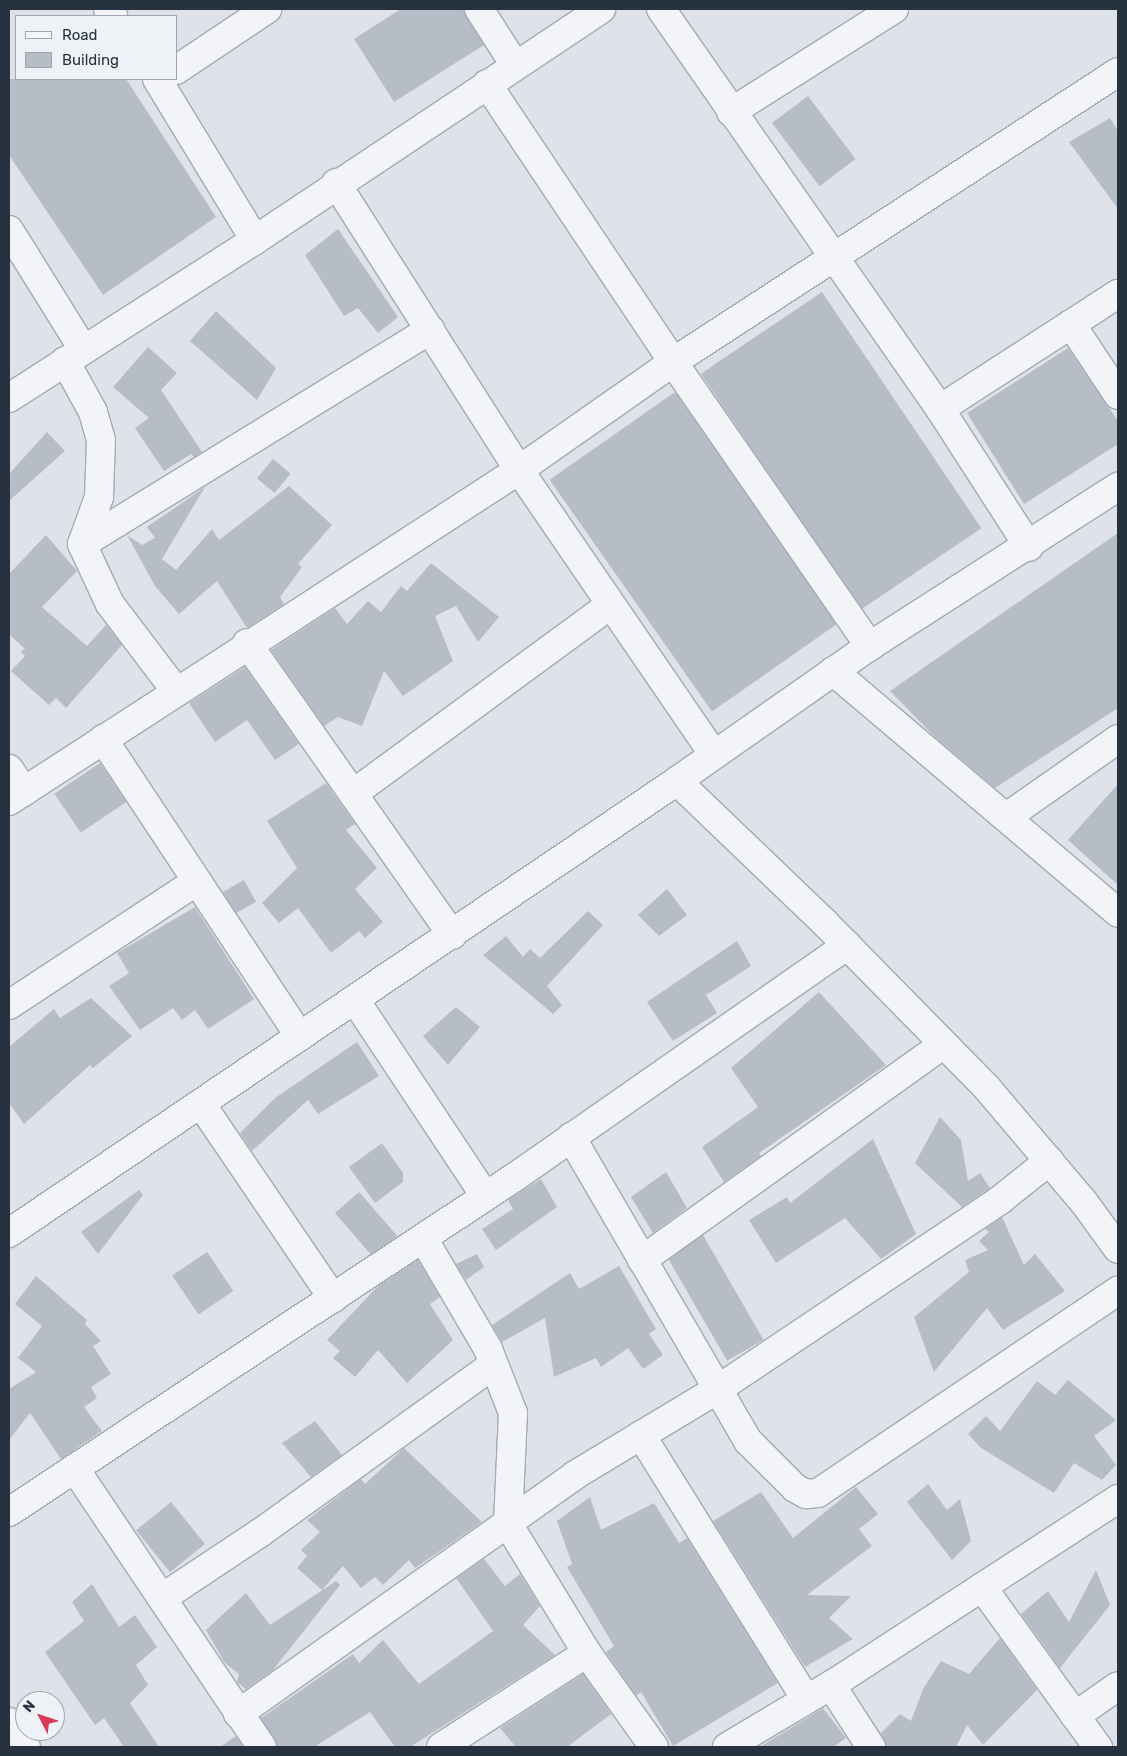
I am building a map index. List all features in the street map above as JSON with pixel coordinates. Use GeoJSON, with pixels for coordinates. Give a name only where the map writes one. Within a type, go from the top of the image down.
{"type":"FeatureCollection","features":[{"type":"Feature","properties":{"kind":"street"},"geometry":{"type":"LineString","coordinates":[[178,68],[267,9]]}},
{"type":"Feature","properties":{"kind":"street"},"geometry":{"type":"LineString","coordinates":[[479,9],[515,65]]}},
{"type":"Feature","properties":{"kind":"street"},"geometry":{"type":"LineString","coordinates":[[9,398],[256,240],[336,183],[601,9]]}},
{"type":"Feature","properties":{"kind":"street"},"geometry":{"type":"LineString","coordinates":[[661,9],[731,112],[940,409],[1029,547]]}},
{"type":"Feature","properties":{"kind":"street"},"geometry":{"type":"LineString","coordinates":[[731,112],[876,13]]}},
{"type":"Feature","properties":{"kind":"street"},"geometry":{"type":"LineString","coordinates":[[14,787],[103,739],[247,643],[520,470],[673,362],[835,259],[1118,72]]}},
{"type":"Feature","properties":{"kind":"street"},"geometry":{"type":"LineString","coordinates":[[166,80],[256,240]]}},
{"type":"Feature","properties":{"kind":"street"},"geometry":{"type":"LineString","coordinates":[[487,84],[673,362],[870,646]]}},
{"type":"Feature","properties":{"kind":"street"},"geometry":{"type":"LineString","coordinates":[[336,183],[609,606],[714,755]]}},
{"type":"Feature","properties":{"kind":"street"},"geometry":{"type":"LineString","coordinates":[[9,230],[74,355],[101,440],[99,497],[82,544],[110,604],[176,691]]}},
{"type":"Feature","properties":{"kind":"street"},"geometry":{"type":"LineString","coordinates":[[940,409],[1118,294]]}},
{"type":"Feature","properties":{"kind":"street"},"geometry":{"type":"LineString","coordinates":[[1071,324],[1118,395]]}},
{"type":"Feature","properties":{"kind":"street"},"geometry":{"type":"LineString","coordinates":[[82,544],[430,330]]}},
{"type":"Feature","properties":{"kind":"street"},"geometry":{"type":"LineString","coordinates":[[9,1233],[452,935],[870,646],[1029,547],[1118,487]]}},
{"type":"Feature","properties":{"kind":"street"},"geometry":{"type":"LineString","coordinates":[[354,793],[609,606]]}},
{"type":"Feature","properties":{"kind":"street"},"geometry":{"type":"LineString","coordinates":[[247,643],[452,935]]}},
{"type":"Feature","properties":{"kind":"street"},"geometry":{"type":"LineString","coordinates":[[833,672],[1008,816],[1118,913]]}},
{"type":"Feature","properties":{"kind":"street"},"geometry":{"type":"LineString","coordinates":[[103,739],[300,1037]]}},
{"type":"Feature","properties":{"kind":"street"},"geometry":{"type":"LineString","coordinates":[[1008,816],[1118,740]]}},
{"type":"Feature","properties":{"kind":"street"},"geometry":{"type":"LineString","coordinates":[[677,781],[846,945],[942,1045],[987,1088],[1050,1161],[1118,1249]]}},
{"type":"Feature","properties":{"kind":"street"},"geometry":{"type":"LineString","coordinates":[[9,1005],[197,881]]}},
{"type":"Feature","properties":{"kind":"street"},"geometry":{"type":"LineString","coordinates":[[9,1512],[485,1196],[753,1014],[846,945]]}},
{"type":"Feature","properties":{"kind":"street"},"geometry":{"type":"LineString","coordinates":[[355,1000],[485,1196]]}},
{"type":"Feature","properties":{"kind":"street"},"geometry":{"type":"LineString","coordinates":[[642,1260],[942,1045]]}},
{"type":"Feature","properties":{"kind":"street"},"geometry":{"type":"LineString","coordinates":[[201,1104],[333,1298]]}},
{"type":"Feature","properties":{"kind":"street"},"geometry":{"type":"LineString","coordinates":[[571,1137],[748,1442],[795,1488],[818,1493],[1118,1291]]}},
{"type":"Feature","properties":{"kind":"street"},"geometry":{"type":"LineString","coordinates":[[238,1714],[575,1475],[718,1389],[1000,1200],[1050,1161]]}},
{"type":"Feature","properties":{"kind":"street"},"geometry":{"type":"LineString","coordinates":[[423,1238],[488,1349],[514,1413],[508,1524],[587,1653],[654,1747]]}},
{"type":"Feature","properties":{"kind":"street"},"geometry":{"type":"LineString","coordinates":[[162,1598],[260,1533],[493,1365]]}},
{"type":"Feature","properties":{"kind":"street"},"geometry":{"type":"LineString","coordinates":[[641,1435],[806,1700]]}},
{"type":"Feature","properties":{"kind":"street"},"geometry":{"type":"LineString","coordinates":[[75,1469],[262,1747]]}},
{"type":"Feature","properties":{"kind":"street"},"geometry":{"type":"LineString","coordinates":[[727,1747],[830,1685],[1118,1499]]}},
{"type":"Feature","properties":{"kind":"street"},"geometry":{"type":"LineString","coordinates":[[982,1587],[1098,1747]]}},
{"type":"Feature","properties":{"kind":"street"},"geometry":{"type":"LineString","coordinates":[[441,1747],[587,1653]]}},
{"type":"Feature","properties":{"kind":"street"},"geometry":{"type":"LineString","coordinates":[[830,1685],[871,1747]]}},
{"type":"Feature","properties":{"kind":"street"},"geometry":{"type":"LineString","coordinates":[[1075,1716],[1118,1686]]}},
{"type":"Feature","properties":{"kind":"street"},"geometry":{"type":"LineString","coordinates":[[9,1722],[26,1747]]}},
{"type":"Feature","properties":{"kind":"building"},"geometry":{"type":"Polygon","coordinates":[[[401,9],[464,9],[484,45],[394,102],[354,39],[401,9]]]}},
{"type":"Feature","properties":{"kind":"building"},"geometry":{"type":"Polygon","coordinates":[[[9,79],[127,80],[216,217],[103,295],[9,155],[9,79]]]}},
{"type":"Feature","properties":{"kind":"building"},"geometry":{"type":"Polygon","coordinates":[[[808,96],[856,159],[820,186],[772,123],[808,96]]]}},
{"type":"Feature","properties":{"kind":"building"},"geometry":{"type":"Polygon","coordinates":[[[1110,118],[1118,131],[1118,209],[1069,142],[1110,118]]]}},
{"type":"Feature","properties":{"kind":"building"},"geometry":{"type":"Polygon","coordinates":[[[338,229],[398,317],[378,333],[358,308],[344,316],[305,255],[338,229]]]}},
{"type":"Feature","properties":{"kind":"building"},"geometry":{"type":"Polygon","coordinates":[[[822,292],[981,528],[860,610],[701,374],[822,292]]]}},
{"type":"Feature","properties":{"kind":"building"},"geometry":{"type":"Polygon","coordinates":[[[216,311],[276,368],[257,400],[190,341],[216,311]]]}},
{"type":"Feature","properties":{"kind":"building"},"geometry":{"type":"Polygon","coordinates":[[[148,347],[177,373],[161,390],[202,452],[194,457],[191,454],[164,471],[135,428],[149,418],[113,387],[148,347]]]}},
{"type":"Feature","properties":{"kind":"building"},"geometry":{"type":"Polygon","coordinates":[[[1068,348],[1118,421],[1118,444],[1024,504],[967,413],[1068,348]]]}},
{"type":"Feature","properties":{"kind":"building"},"geometry":{"type":"Polygon","coordinates":[[[675,392],[837,624],[712,712],[550,480],[675,392]]]}},
{"type":"Feature","properties":{"kind":"building"},"geometry":{"type":"Polygon","coordinates":[[[47,432],[65,451],[9,501],[9,474],[47,432]]]}},
{"type":"Feature","properties":{"kind":"building"},"geometry":{"type":"Polygon","coordinates":[[[273,459],[291,474],[275,493],[257,478],[273,459]]]}},
{"type":"Feature","properties":{"kind":"building"},"geometry":{"type":"Polygon","coordinates":[[[289,486],[332,525],[298,564],[302,567],[280,597],[284,604],[247,628],[217,581],[179,614],[155,586],[127,535],[142,545],[155,538],[147,527],[205,487],[162,559],[176,570],[212,529],[219,540],[289,486]]]}},
{"type":"Feature","properties":{"kind":"building"},"geometry":{"type":"Polygon","coordinates":[[[1118,533],[1118,708],[995,788],[935,737],[890,691],[1118,533]]]}},
{"type":"Feature","properties":{"kind":"building"},"geometry":{"type":"Polygon","coordinates":[[[46,535],[77,571],[42,607],[87,646],[106,625],[122,645],[66,708],[56,698],[49,705],[11,671],[25,656],[21,652],[25,649],[9,634],[9,574],[46,535]]]}},
{"type":"Feature","properties":{"kind":"building"},"geometry":{"type":"Polygon","coordinates":[[[431,563],[499,617],[478,642],[456,606],[435,616],[453,661],[403,696],[384,671],[362,726],[338,717],[324,726],[271,650],[335,608],[347,624],[368,601],[381,612],[401,586],[407,591],[431,563]]]}},
{"type":"Feature","properties":{"kind":"building"},"geometry":{"type":"Polygon","coordinates":[[[245,667],[299,744],[275,760],[247,720],[215,742],[189,703],[245,667]]]}},
{"type":"Feature","properties":{"kind":"building"},"geometry":{"type":"Polygon","coordinates":[[[100,763],[126,802],[81,833],[54,794],[100,763]]]}},
{"type":"Feature","properties":{"kind":"building"},"geometry":{"type":"Polygon","coordinates":[[[326,783],[355,824],[346,830],[377,868],[355,889],[383,922],[365,938],[359,931],[331,953],[298,908],[279,923],[262,903],[297,868],[267,821],[326,783]]]}},
{"type":"Feature","properties":{"kind":"building"},"geometry":{"type":"Polygon","coordinates":[[[1118,784],[1118,885],[1068,840],[1118,784]]]}},
{"type":"Feature","properties":{"kind":"building"},"geometry":{"type":"Polygon","coordinates":[[[244,880],[256,902],[235,914],[223,892],[244,880]]]}},
{"type":"Feature","properties":{"kind":"building"},"geometry":{"type":"Polygon","coordinates":[[[667,889],[687,915],[659,936],[638,915],[667,889]]]}},
{"type":"Feature","properties":{"kind":"building"},"geometry":{"type":"Polygon","coordinates":[[[195,907],[254,999],[208,1029],[195,1010],[182,1020],[173,1008],[140,1030],[109,986],[129,973],[117,953],[195,907]]]}},
{"type":"Feature","properties":{"kind":"building"},"geometry":{"type":"Polygon","coordinates":[[[588,911],[603,925],[547,986],[562,1005],[553,1014],[483,955],[506,936],[523,957],[530,949],[540,958],[588,911]]]}},
{"type":"Feature","properties":{"kind":"building"},"geometry":{"type":"Polygon","coordinates":[[[737,941],[751,966],[706,995],[717,1013],[673,1041],[647,1002],[737,941]]]}},
{"type":"Feature","properties":{"kind":"building"},"geometry":{"type":"Polygon","coordinates":[[[819,992],[886,1065],[759,1153],[761,1156],[724,1182],[702,1147],[758,1107],[731,1068],[819,992]]]}},
{"type":"Feature","properties":{"kind":"building"},"geometry":{"type":"Polygon","coordinates":[[[91,998],[132,1036],[93,1068],[90,1065],[24,1124],[9,1103],[9,1047],[54,1009],[60,1018],[91,998]]]}},
{"type":"Feature","properties":{"kind":"building"},"geometry":{"type":"Polygon","coordinates":[[[456,1007],[480,1027],[448,1065],[423,1036],[456,1007]]]}},
{"type":"Feature","properties":{"kind":"building"},"geometry":{"type":"Polygon","coordinates":[[[357,1042],[379,1076],[318,1114],[308,1100],[252,1151],[240,1133],[275,1098],[357,1042]]]}},
{"type":"Feature","properties":{"kind":"building"},"geometry":{"type":"Polygon","coordinates":[[[940,1117],[961,1140],[968,1181],[980,1173],[990,1188],[962,1207],[915,1163],[940,1117]]]}},
{"type":"Feature","properties":{"kind":"building"},"geometry":{"type":"Polygon","coordinates":[[[873,1139],[916,1234],[881,1259],[845,1218],[776,1263],[749,1220],[787,1197],[790,1203],[873,1139]]]}},
{"type":"Feature","properties":{"kind":"building"},"geometry":{"type":"Polygon","coordinates":[[[382,1143],[403,1173],[403,1182],[375,1203],[349,1167],[382,1143]]]}},
{"type":"Feature","properties":{"kind":"building"},"geometry":{"type":"Polygon","coordinates":[[[666,1172],[687,1208],[653,1233],[631,1197],[666,1172]]]}},
{"type":"Feature","properties":{"kind":"building"},"geometry":{"type":"Polygon","coordinates":[[[541,1179],[557,1207],[496,1250],[482,1229],[513,1209],[508,1200],[541,1179]]]}},
{"type":"Feature","properties":{"kind":"building"},"geometry":{"type":"Polygon","coordinates":[[[139,1190],[143,1195],[98,1254],[81,1232],[139,1190]]]}},
{"type":"Feature","properties":{"kind":"building"},"geometry":{"type":"Polygon","coordinates":[[[359,1192],[397,1236],[373,1257],[335,1213],[359,1192]]]}},
{"type":"Feature","properties":{"kind":"building"},"geometry":{"type":"Polygon","coordinates":[[[1002,1217],[1024,1265],[1035,1254],[1065,1291],[1003,1330],[987,1308],[934,1372],[914,1317],[969,1272],[965,1260],[988,1250],[979,1241],[989,1232],[985,1229],[1002,1217]]]}},
{"type":"Feature","properties":{"kind":"building"},"geometry":{"type":"Polygon","coordinates":[[[703,1235],[764,1340],[727,1361],[667,1256],[703,1235]]]}},
{"type":"Feature","properties":{"kind":"building"},"geometry":{"type":"Polygon","coordinates":[[[207,1252],[233,1291],[198,1314],[172,1275],[207,1252]]]}},
{"type":"Feature","properties":{"kind":"building"},"geometry":{"type":"Polygon","coordinates":[[[477,1254],[484,1267],[466,1280],[456,1264],[477,1254]]]}},
{"type":"Feature","properties":{"kind":"building"},"geometry":{"type":"Polygon","coordinates":[[[418,1260],[440,1297],[430,1304],[453,1340],[407,1383],[378,1350],[355,1377],[333,1358],[340,1351],[327,1340],[378,1286],[418,1260]]]}},
{"type":"Feature","properties":{"kind":"building"},"geometry":{"type":"Polygon","coordinates":[[[619,1266],[656,1329],[649,1334],[663,1355],[643,1369],[628,1348],[601,1367],[596,1358],[554,1377],[545,1318],[502,1342],[492,1325],[570,1273],[579,1289],[619,1266]]]}},
{"type":"Feature","properties":{"kind":"building"},"geometry":{"type":"Polygon","coordinates":[[[36,1276],[87,1320],[85,1324],[101,1341],[93,1346],[111,1374],[91,1387],[97,1398],[84,1407],[102,1431],[61,1459],[30,1413],[9,1440],[9,1389],[36,1372],[18,1358],[42,1326],[15,1304],[36,1276]]]}},
{"type":"Feature","properties":{"kind":"building"},"geometry":{"type":"Polygon","coordinates":[[[1068,1380],[1116,1420],[1094,1436],[1116,1465],[1102,1480],[1074,1463],[1054,1493],[981,1448],[968,1434],[986,1416],[1000,1431],[1037,1381],[1055,1395],[1068,1380]]]}},
{"type":"Feature","properties":{"kind":"building"},"geometry":{"type":"Polygon","coordinates":[[[315,1421],[342,1455],[311,1477],[282,1443],[315,1421]]]}},
{"type":"Feature","properties":{"kind":"building"},"geometry":{"type":"Polygon","coordinates":[[[404,1448],[482,1522],[415,1568],[409,1560],[383,1585],[375,1577],[361,1588],[343,1566],[322,1590],[297,1568],[307,1556],[301,1550],[320,1532],[307,1520],[361,1479],[365,1484],[404,1448]]]}},
{"type":"Feature","properties":{"kind":"building"},"geometry":{"type":"Polygon","coordinates":[[[928,1484],[947,1510],[960,1499],[971,1541],[952,1560],[907,1502],[928,1484]]]}},
{"type":"Feature","properties":{"kind":"building"},"geometry":{"type":"Polygon","coordinates":[[[856,1487],[878,1514],[859,1529],[872,1546],[807,1595],[851,1596],[829,1618],[853,1639],[805,1667],[713,1521],[761,1492],[793,1538],[856,1487]]]}},
{"type":"Feature","properties":{"kind":"building"},"geometry":{"type":"Polygon","coordinates":[[[590,1497],[601,1530],[654,1503],[679,1543],[687,1538],[778,1683],[673,1746],[641,1692],[636,1696],[606,1652],[614,1646],[567,1567],[572,1564],[557,1521],[590,1497]]]}},
{"type":"Feature","properties":{"kind":"building"},"geometry":{"type":"Polygon","coordinates":[[[171,1502],[205,1544],[170,1572],[136,1530],[171,1502]]]}},
{"type":"Feature","properties":{"kind":"building"},"geometry":{"type":"Polygon","coordinates":[[[484,1559],[505,1586],[520,1574],[540,1606],[523,1625],[555,1655],[410,1747],[395,1747],[370,1712],[314,1747],[277,1747],[261,1718],[353,1654],[359,1663],[383,1640],[419,1684],[493,1631],[456,1578],[484,1559]]]}},
{"type":"Feature","properties":{"kind":"building"},"geometry":{"type":"Polygon","coordinates":[[[1096,1570],[1110,1605],[1060,1668],[1021,1614],[1048,1591],[1069,1622],[1096,1570]]]}},
{"type":"Feature","properties":{"kind":"building"},"geometry":{"type":"Polygon","coordinates":[[[336,1581],[340,1585],[273,1670],[246,1689],[237,1682],[239,1674],[225,1663],[206,1630],[246,1593],[270,1625],[336,1581]]]}},
{"type":"Feature","properties":{"kind":"building"},"geometry":{"type":"Polygon","coordinates":[[[92,1584],[119,1627],[135,1615],[157,1647],[136,1665],[148,1685],[130,1703],[159,1747],[124,1747],[104,1718],[95,1725],[45,1652],[84,1621],[72,1602],[92,1584]]]}},
{"type":"Feature","properties":{"kind":"building"},"geometry":{"type":"Polygon","coordinates":[[[1000,1638],[1037,1690],[983,1745],[967,1725],[956,1747],[886,1747],[881,1733],[900,1714],[911,1721],[923,1689],[941,1661],[969,1674],[1000,1638]]]}},
{"type":"Feature","properties":{"kind":"building"},"geometry":{"type":"Polygon","coordinates":[[[583,1674],[611,1714],[567,1747],[516,1747],[500,1728],[583,1674]]]}},
{"type":"Feature","properties":{"kind":"building"},"geometry":{"type":"Polygon","coordinates":[[[823,1708],[846,1738],[833,1747],[760,1747],[823,1708]]]}},
{"type":"Feature","properties":{"kind":"building"},"geometry":{"type":"Polygon","coordinates":[[[236,1736],[243,1747],[220,1747],[236,1736]]]}}]}
